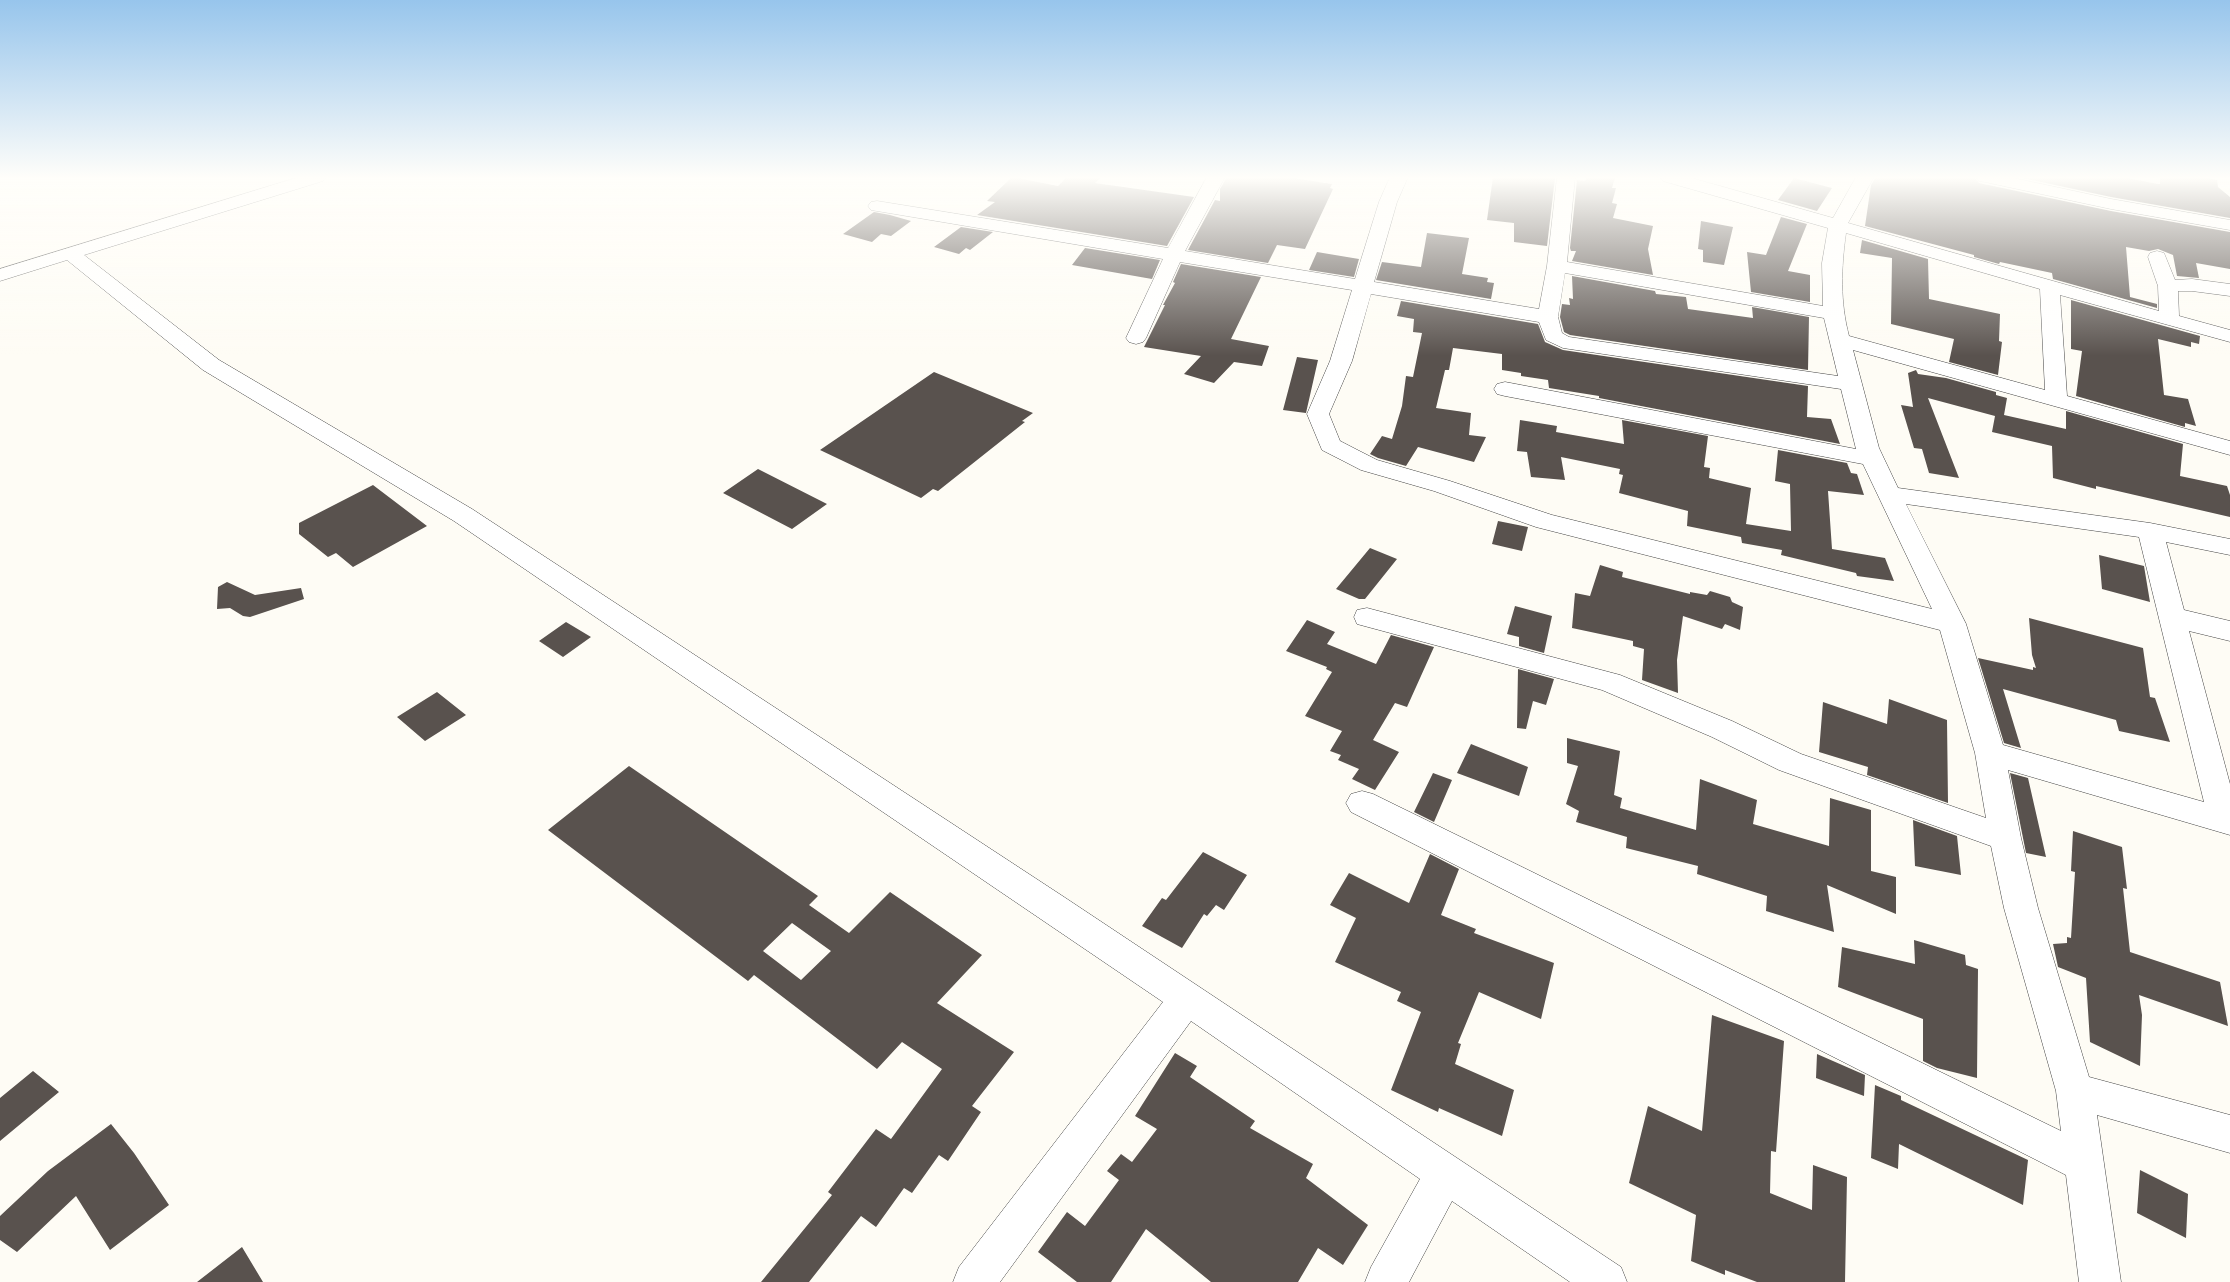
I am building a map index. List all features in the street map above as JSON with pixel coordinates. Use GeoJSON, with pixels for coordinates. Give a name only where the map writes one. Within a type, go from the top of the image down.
{"type":"FeatureCollection","features":[{"type":"Feature","properties":{"kind":"street"},"geometry":{"type":"LineString","coordinates":[[0,275],[118,237]]}},
{"type":"Feature","properties":{"kind":"street"},"geometry":{"type":"LineString","coordinates":[[1059,237],[1548,317]]}},
{"type":"Feature","properties":{"kind":"street"},"geometry":{"type":"LineString","coordinates":[[1136,338],[1183,237]]}},
{"type":"Feature","properties":{"kind":"street"},"geometry":{"type":"LineString","coordinates":[[1378,237],[1341,361],[1318,414],[1330,445],[1369,465],[1442,486],[1545,520],[1952,624]]}},
{"type":"Feature","properties":{"kind":"street"},"geometry":{"type":"LineString","coordinates":[[1560,237],[1548,317],[1553,336],[1563,342],[1851,384]]}},
{"type":"Feature","properties":{"kind":"street"},"geometry":{"type":"LineString","coordinates":[[1836,237],[1832,263],[1836,327],[1867,448],[1952,624],[1990,753],[2004,838],[2021,908],[2075,1090],[2100,1282]]}},
{"type":"Feature","properties":{"kind":"street"},"geometry":{"type":"LineString","coordinates":[[1879,237],[2230,336]]}},
{"type":"Feature","properties":{"kind":"street"},"geometry":{"type":"LineString","coordinates":[[70,253],[212,365],[462,515],[1187,998],[1606,1282]]}},
{"type":"Feature","properties":{"kind":"street"},"geometry":{"type":"LineString","coordinates":[[2157,257],[2168,286],[2169,320]]}},
{"type":"Feature","properties":{"kind":"street"},"geometry":{"type":"LineString","coordinates":[[1557,266],[1836,327],[2056,399],[2230,448]]}},
{"type":"Feature","properties":{"kind":"street"},"geometry":{"type":"LineString","coordinates":[[2168,286],[2192,285],[2230,290]]}},
{"type":"Feature","properties":{"kind":"street"},"geometry":{"type":"LineString","coordinates":[[2050,286],[2056,399]]}},
{"type":"Feature","properties":{"kind":"street"},"geometry":{"type":"LineString","coordinates":[[1505,389],[1872,459]]}},
{"type":"Feature","properties":{"kind":"street"},"geometry":{"type":"LineString","coordinates":[[1889,494],[2150,531],[2230,547]]}},
{"type":"Feature","properties":{"kind":"street"},"geometry":{"type":"LineString","coordinates":[[2150,531],[2227,821]]}},
{"type":"Feature","properties":{"kind":"street"},"geometry":{"type":"LineString","coordinates":[[1367,617],[1610,682],[1722,729],[1790,762],[2004,838]]}},
{"type":"Feature","properties":{"kind":"street"},"geometry":{"type":"LineString","coordinates":[[2172,617],[2230,631]]}},
{"type":"Feature","properties":{"kind":"street"},"geometry":{"type":"LineString","coordinates":[[1990,753],[2227,821]]}},
{"type":"Feature","properties":{"kind":"street"},"geometry":{"type":"LineString","coordinates":[[1362,803],[2084,1164]]}},
{"type":"Feature","properties":{"kind":"street"},"geometry":{"type":"LineString","coordinates":[[974,1282],[1187,998]]}},
{"type":"Feature","properties":{"kind":"street"},"geometry":{"type":"LineString","coordinates":[[2075,1090],[2230,1134]]}},
{"type":"Feature","properties":{"kind":"street"},"geometry":{"type":"LineString","coordinates":[[1386,1282],[1445,1174]]}},
{"type":"Feature","properties":{"kind":"building"},"geometry":{"type":"Polygon","coordinates":[[[853,237],[878,237],[872,242],[853,237]]]}},
{"type":"Feature","properties":{"kind":"building"},"geometry":{"type":"Polygon","coordinates":[[[948,237],[987,237],[970,250],[966,248],[959,254],[934,247],[948,237]]]}},
{"type":"Feature","properties":{"kind":"building"},"geometry":{"type":"Polygon","coordinates":[[[1111,237],[1172,237],[1167,246],[1111,237]]]}},
{"type":"Feature","properties":{"kind":"building"},"geometry":{"type":"Polygon","coordinates":[[[1195,237],[1311,237],[1305,249],[1277,245],[1268,263],[1188,250],[1195,237]]]}},
{"type":"Feature","properties":{"kind":"building"},"geometry":{"type":"Polygon","coordinates":[[[1426,237],[1469,238],[1462,274],[1488,278],[1487,282],[1494,283],[1491,299],[1376,280],[1382,262],[1421,267],[1426,237]]]}},
{"type":"Feature","properties":{"kind":"building"},"geometry":{"type":"Polygon","coordinates":[[[1514,237],[1548,237],[1547,246],[1514,242],[1514,237]]]}},
{"type":"Feature","properties":{"kind":"building"},"geometry":{"type":"Polygon","coordinates":[[[1571,237],[1651,237],[1648,249],[1653,275],[1572,261],[1576,251],[1571,251],[1571,237]]]}},
{"type":"Feature","properties":{"kind":"building"},"geometry":{"type":"Polygon","coordinates":[[[1699,237],[1731,237],[1724,265],[1703,262],[1703,250],[1698,249],[1699,237]]]}},
{"type":"Feature","properties":{"kind":"building"},"geometry":{"type":"Polygon","coordinates":[[[1773,237],[1802,237],[1788,271],[1810,275],[1810,302],[1751,292],[1747,252],[1766,255],[1773,237]]]}},
{"type":"Feature","properties":{"kind":"building"},"geometry":{"type":"Polygon","coordinates":[[[1906,237],[2230,237],[2230,269],[2196,263],[2199,278],[2177,276],[2173,255],[2158,249],[2149,251],[2126,247],[2130,297],[2157,304],[2157,308],[2053,279],[2052,273],[2000,262],[1999,264],[1974,257],[1974,255],[1906,237]]]}},
{"type":"Feature","properties":{"kind":"building"},"geometry":{"type":"Polygon","coordinates":[[[1862,240],[1928,259],[1929,299],[2000,314],[1999,341],[2002,342],[1998,375],[1949,362],[1954,339],[1891,324],[1892,258],[1860,253],[1862,240]]]}},
{"type":"Feature","properties":{"kind":"building"},"geometry":{"type":"Polygon","coordinates":[[[1085,248],[1160,260],[1152,279],[1072,265],[1085,248]]]}},
{"type":"Feature","properties":{"kind":"building"},"geometry":{"type":"Polygon","coordinates":[[[1317,252],[1359,259],[1354,277],[1309,270],[1317,252]]]}},
{"type":"Feature","properties":{"kind":"building"},"geometry":{"type":"Polygon","coordinates":[[[1181,264],[1261,277],[1231,339],[1269,346],[1262,366],[1234,362],[1214,383],[1184,374],[1201,356],[1144,347],[1175,283],[1173,282],[1181,264]]]}},
{"type":"Feature","properties":{"kind":"building"},"geometry":{"type":"Polygon","coordinates":[[[1572,276],[1655,291],[1656,294],[1686,297],[1688,309],[1753,318],[1752,307],[1809,317],[1808,370],[1570,335],[1564,332],[1560,317],[1562,304],[1570,305],[1569,298],[1573,299],[1572,276]]]}},
{"type":"Feature","properties":{"kind":"building"},"geometry":{"type":"Polygon","coordinates":[[[2071,300],[2200,336],[2199,344],[2191,342],[2191,347],[2158,339],[2164,395],[2188,399],[2196,426],[2185,423],[2185,427],[2076,396],[2082,351],[2071,349],[2071,300]]]}},
{"type":"Feature","properties":{"kind":"building"},"geometry":{"type":"Polygon","coordinates":[[[1401,301],[1538,324],[1545,342],[1563,350],[1808,386],[1807,417],[1831,419],[1840,444],[1599,398],[1599,396],[1549,388],[1548,380],[1521,376],[1521,373],[1502,370],[1502,354],[1453,348],[1449,370],[1445,370],[1436,408],[1471,413],[1469,435],[1486,437],[1474,462],[1418,447],[1406,466],[1378,458],[1370,454],[1382,436],[1392,439],[1402,406],[1406,376],[1413,377],[1422,333],[1413,332],[1414,319],[1397,316],[1401,301]]]}},
{"type":"Feature","properties":{"kind":"building"},"geometry":{"type":"Polygon","coordinates":[[[1297,357],[1318,360],[1306,413],[1283,410],[1297,357]]]}},
{"type":"Feature","properties":{"kind":"building"},"geometry":{"type":"Polygon","coordinates":[[[1916,370],[1918,374],[1946,378],[1996,392],[1996,395],[2007,398],[2004,415],[2066,429],[2066,411],[2183,444],[2180,476],[2227,486],[2230,495],[2230,517],[2053,478],[2052,446],[1992,432],[1995,416],[1928,398],[1959,478],[1929,473],[1922,449],[1914,448],[1901,405],[1913,407],[1908,373],[1916,370]]]}},
{"type":"Feature","properties":{"kind":"building"},"geometry":{"type":"Polygon","coordinates":[[[934,372],[1033,413],[1022,421],[1025,422],[938,491],[933,489],[921,498],[820,450],[934,372]]]}},
{"type":"Feature","properties":{"kind":"building"},"geometry":{"type":"Polygon","coordinates":[[[1520,420],[1557,426],[1556,432],[1624,444],[1622,420],[1708,436],[1704,467],[1710,468],[1709,478],[1751,488],[1746,524],[1791,531],[1790,484],[1775,481],[1778,450],[1847,463],[1851,473],[1857,474],[1864,495],[1828,491],[1832,549],[1885,558],[1894,581],[1857,576],[1856,573],[1781,555],[1782,550],[1742,543],[1741,537],[1687,526],[1688,511],[1619,493],[1623,475],[1619,474],[1620,469],[1561,457],[1565,480],[1531,477],[1527,452],[1517,451],[1520,420]]]}},
{"type":"Feature","properties":{"kind":"building"},"geometry":{"type":"Polygon","coordinates":[[[758,469],[827,504],[792,529],[723,493],[758,469]]]}},
{"type":"Feature","properties":{"kind":"building"},"geometry":{"type":"Polygon","coordinates":[[[373,485],[427,526],[353,567],[336,553],[328,557],[299,534],[299,523],[373,485]]]}},
{"type":"Feature","properties":{"kind":"building"},"geometry":{"type":"Polygon","coordinates":[[[1498,521],[1528,527],[1522,551],[1492,544],[1498,521]]]}},
{"type":"Feature","properties":{"kind":"building"},"geometry":{"type":"Polygon","coordinates":[[[1370,548],[1397,559],[1365,599],[1359,599],[1336,589],[1370,548]]]}},
{"type":"Feature","properties":{"kind":"building"},"geometry":{"type":"Polygon","coordinates":[[[2099,555],[2144,566],[2150,602],[2102,589],[2099,555]]]}},
{"type":"Feature","properties":{"kind":"building"},"geometry":{"type":"Polygon","coordinates":[[[1600,565],[1623,572],[1622,577],[1690,594],[1690,592],[1707,595],[1710,591],[1730,597],[1732,602],[1743,607],[1740,630],[1725,624],[1722,629],[1683,616],[1677,660],[1678,693],[1642,680],[1644,649],[1633,646],[1633,641],[1572,628],[1575,593],[1590,596],[1600,565]]]}},
{"type":"Feature","properties":{"kind":"building"},"geometry":{"type":"Polygon","coordinates":[[[227,582],[255,595],[301,588],[304,599],[250,617],[243,616],[230,608],[217,609],[218,587],[227,582]]]}},
{"type":"Feature","properties":{"kind":"building"},"geometry":{"type":"Polygon","coordinates":[[[1515,606],[1552,616],[1544,653],[1519,646],[1519,637],[1507,634],[1515,606]]]}},
{"type":"Feature","properties":{"kind":"building"},"geometry":{"type":"Polygon","coordinates":[[[2029,618],[2143,648],[2150,697],[2155,698],[2170,742],[2119,731],[2116,720],[2003,689],[2021,748],[2004,743],[1978,658],[2033,670],[2033,667],[2036,668],[2032,655],[2029,618]]]}},
{"type":"Feature","properties":{"kind":"building"},"geometry":{"type":"Polygon","coordinates":[[[1307,620],[1335,632],[1327,644],[1376,664],[1391,635],[1434,647],[1407,707],[1395,703],[1373,740],[1399,752],[1375,790],[1352,779],[1359,769],[1338,760],[1341,755],[1330,751],[1342,731],[1305,716],[1332,672],[1326,669],[1327,667],[1286,651],[1307,620]]]}},
{"type":"Feature","properties":{"kind":"building"},"geometry":{"type":"Polygon","coordinates":[[[566,622],[591,637],[563,657],[539,641],[566,622]]]}},
{"type":"Feature","properties":{"kind":"building"},"geometry":{"type":"Polygon","coordinates":[[[1518,669],[1554,679],[1546,705],[1533,701],[1526,729],[1517,728],[1518,669]]]}},
{"type":"Feature","properties":{"kind":"building"},"geometry":{"type":"Polygon","coordinates":[[[437,692],[466,715],[425,741],[397,717],[437,692]]]}},
{"type":"Feature","properties":{"kind":"building"},"geometry":{"type":"Polygon","coordinates":[[[1889,699],[1947,720],[1948,803],[1867,775],[1868,767],[1819,752],[1823,702],[1887,724],[1889,699]]]}},
{"type":"Feature","properties":{"kind":"building"},"geometry":{"type":"Polygon","coordinates":[[[1567,738],[1620,751],[1614,795],[1622,798],[1620,808],[1696,830],[1700,779],[1757,800],[1753,824],[1829,846],[1830,798],[1871,810],[1871,871],[1896,877],[1896,914],[1827,885],[1834,932],[1766,911],[1767,896],[1697,874],[1698,866],[1626,848],[1627,837],[1576,822],[1579,811],[1566,804],[1578,766],[1567,763],[1567,738]]]}},
{"type":"Feature","properties":{"kind":"building"},"geometry":{"type":"Polygon","coordinates":[[[1471,744],[1528,767],[1519,796],[1457,773],[1471,744]]]}},
{"type":"Feature","properties":{"kind":"building"},"geometry":{"type":"Polygon","coordinates":[[[629,766],[818,896],[809,905],[849,933],[890,892],[982,955],[937,1003],[1014,1052],[972,1106],[981,1112],[948,1161],[939,1155],[912,1193],[904,1188],[876,1227],[861,1216],[809,1282],[761,1282],[832,1195],[828,1192],[876,1129],[891,1139],[942,1069],[902,1042],[877,1069],[754,975],[748,981],[548,830],[629,766]],[[792,923],[763,951],[801,980],[831,951],[792,923]]]}},
{"type":"Feature","properties":{"kind":"building"},"geometry":{"type":"Polygon","coordinates":[[[1433,773],[1452,780],[1434,822],[1414,812],[1433,773]]]}},
{"type":"Feature","properties":{"kind":"building"},"geometry":{"type":"Polygon","coordinates":[[[2010,773],[2028,778],[2046,857],[2026,853],[2010,773]]]}},
{"type":"Feature","properties":{"kind":"building"},"geometry":{"type":"Polygon","coordinates":[[[1913,820],[1957,836],[1961,875],[1915,866],[1913,820]]]}},
{"type":"Feature","properties":{"kind":"building"},"geometry":{"type":"Polygon","coordinates":[[[2073,831],[2122,847],[2127,889],[2123,888],[2130,952],[2220,982],[2228,1026],[2139,995],[2142,1015],[2140,1066],[2090,1042],[2086,978],[2058,967],[2053,944],[2067,943],[2067,937],[2071,938],[2075,872],[2071,871],[2073,831]]]}},
{"type":"Feature","properties":{"kind":"building"},"geometry":{"type":"Polygon","coordinates":[[[1203,852],[1247,875],[1224,910],[1216,905],[1207,916],[1204,914],[1182,948],[1142,926],[1162,898],[1166,900],[1203,852]]]}},
{"type":"Feature","properties":{"kind":"building"},"geometry":{"type":"Polygon","coordinates":[[[1430,854],[1459,869],[1441,915],[1476,929],[1474,933],[1554,963],[1541,1019],[1479,992],[1458,1043],[1461,1044],[1455,1064],[1514,1090],[1502,1136],[1439,1108],[1438,1112],[1391,1090],[1421,1012],[1397,1001],[1401,992],[1335,962],[1356,918],[1330,905],[1349,873],[1409,903],[1430,854]]]}},
{"type":"Feature","properties":{"kind":"building"},"geometry":{"type":"Polygon","coordinates":[[[1914,940],[1965,955],[1966,965],[1978,969],[1977,1078],[1937,1068],[1923,1061],[1923,1019],[1838,987],[1842,947],[1915,964],[1914,940]]]}},
{"type":"Feature","properties":{"kind":"building"},"geometry":{"type":"Polygon","coordinates":[[[1712,1015],[1784,1041],[1776,1152],[1771,1151],[1770,1193],[1812,1210],[1813,1165],[1847,1177],[1845,1282],[1757,1282],[1725,1270],[1725,1275],[1691,1261],[1696,1215],[1629,1183],[1648,1106],[1702,1131],[1712,1015]]]}},
{"type":"Feature","properties":{"kind":"building"},"geometry":{"type":"Polygon","coordinates":[[[1175,1053],[1197,1066],[1190,1077],[1255,1121],[1250,1128],[1313,1164],[1306,1178],[1368,1225],[1343,1265],[1318,1248],[1298,1282],[1211,1282],[1146,1229],[1111,1282],[1077,1282],[1038,1252],[1067,1212],[1085,1226],[1119,1180],[1107,1171],[1121,1154],[1132,1162],[1157,1129],[1135,1116],[1175,1053]]]}},
{"type":"Feature","properties":{"kind":"building"},"geometry":{"type":"Polygon","coordinates":[[[1817,1054],[1865,1075],[1864,1096],[1816,1078],[1817,1054]]]}},
{"type":"Feature","properties":{"kind":"building"},"geometry":{"type":"Polygon","coordinates":[[[33,1071],[59,1092],[0,1141],[0,1098],[33,1071]]]}},
{"type":"Feature","properties":{"kind":"building"},"geometry":{"type":"Polygon","coordinates":[[[1875,1085],[1901,1096],[1901,1100],[2028,1160],[2023,1205],[1899,1144],[1898,1169],[1871,1158],[1875,1085]]]}},
{"type":"Feature","properties":{"kind":"building"},"geometry":{"type":"Polygon","coordinates":[[[111,1124],[134,1153],[169,1205],[110,1250],[76,1196],[17,1252],[0,1240],[0,1216],[48,1171],[111,1124]]]}},
{"type":"Feature","properties":{"kind":"building"},"geometry":{"type":"Polygon","coordinates":[[[2140,1170],[2188,1194],[2186,1238],[2137,1213],[2140,1170]]]}},
{"type":"Feature","properties":{"kind":"building"},"geometry":{"type":"Polygon","coordinates":[[[242,1247],[263,1282],[197,1282],[242,1247]]]}}]}
